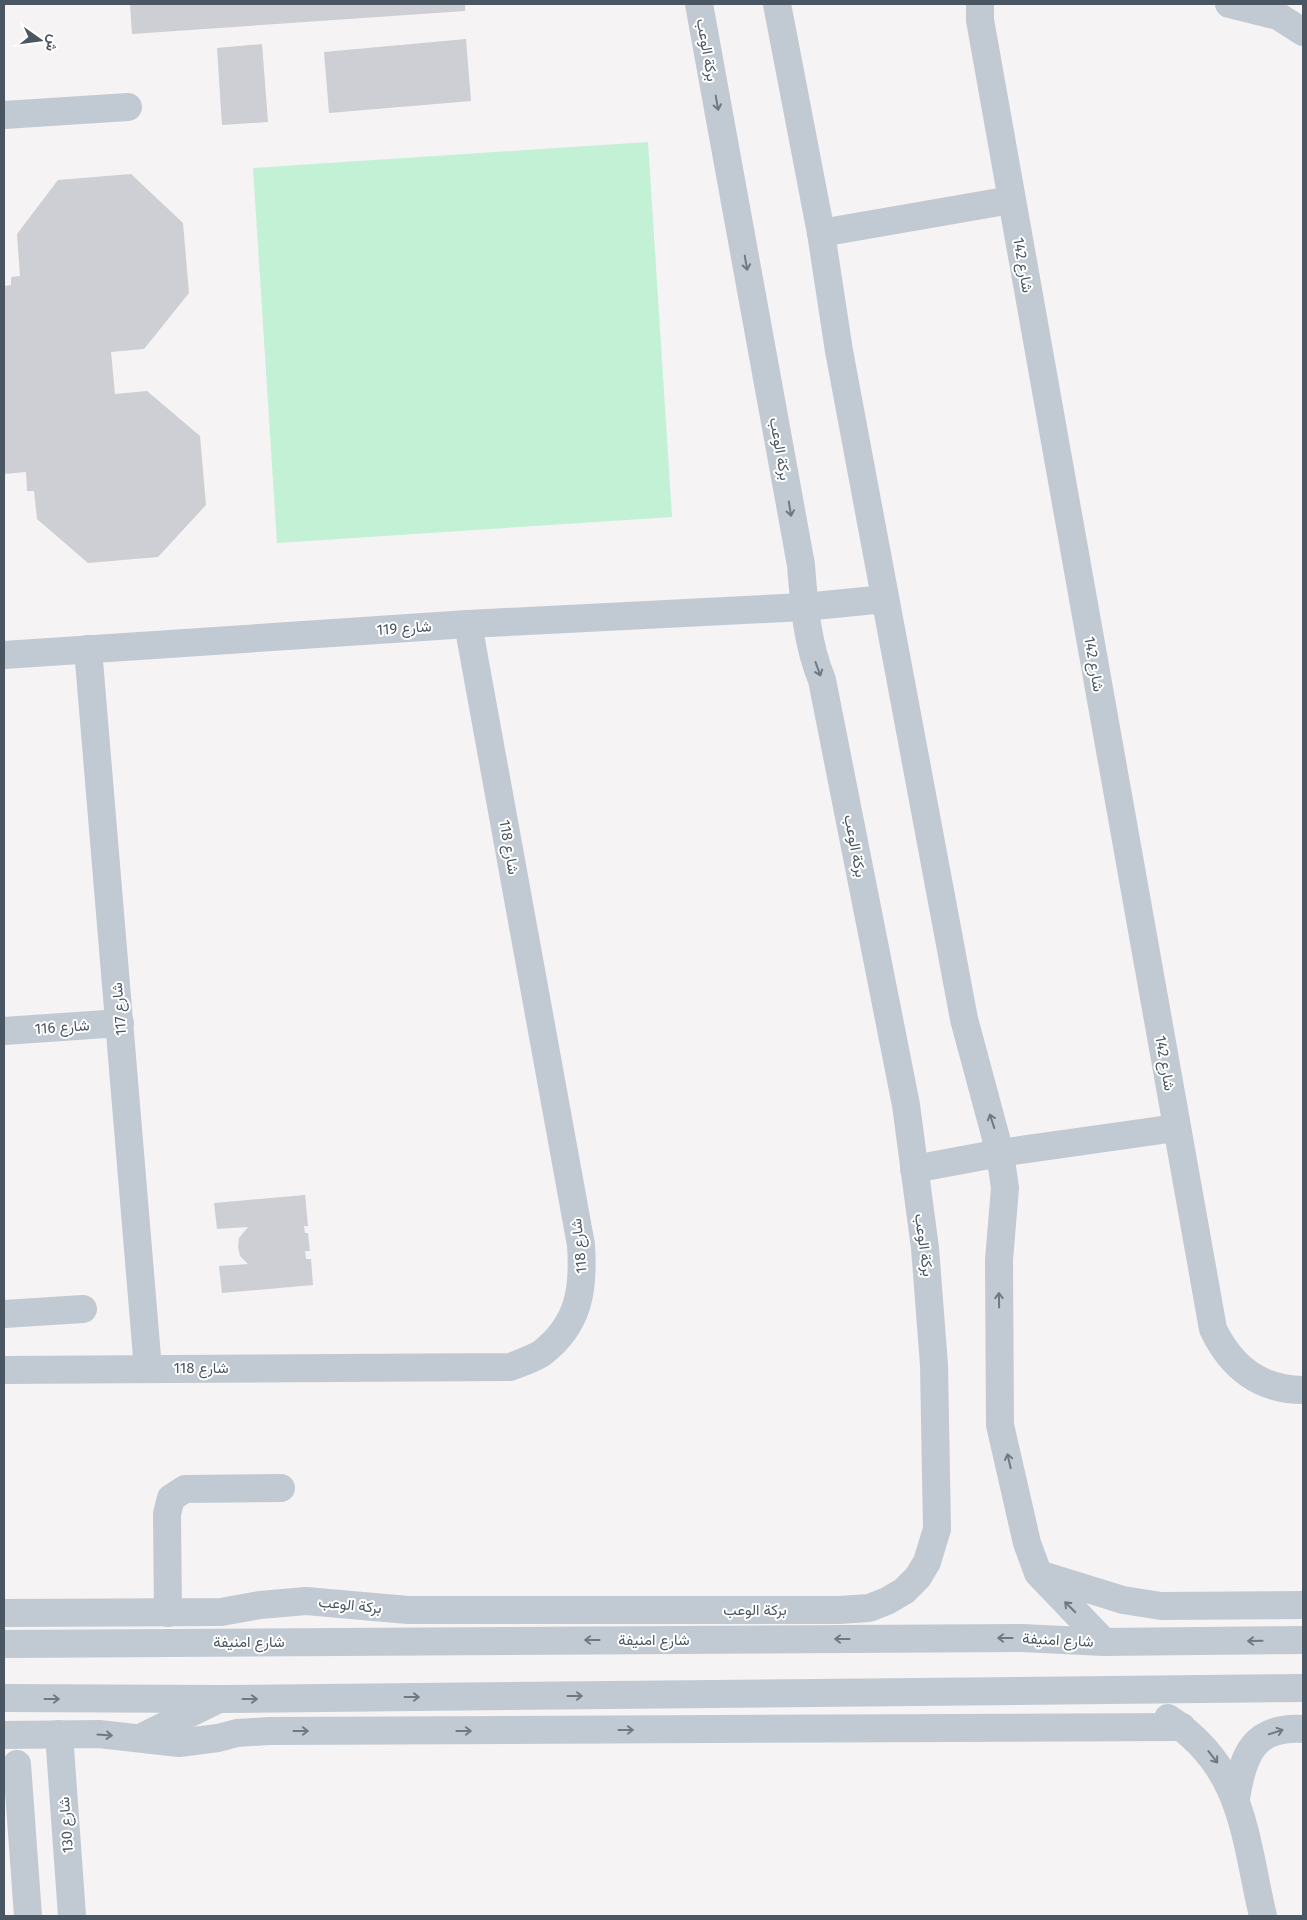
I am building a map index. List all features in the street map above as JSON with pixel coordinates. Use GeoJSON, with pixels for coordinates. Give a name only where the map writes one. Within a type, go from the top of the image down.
{"type":"FeatureCollection","features":[{"type":"Feature","properties":{"kind":"street","name":"بركة الوعب"},"geometry":{"type":"LineString","coordinates":[[4,1614],[221,1612],[281,1602],[319,1601],[408,1610],[839,1610],[869,1608],[887,1601],[904,1591],[918,1576],[927,1562],[937,1529],[931,1302],[899,1065],[822,680],[816,665],[804,607],[802,565],[699,4]]}},
{"type":"Feature","properties":{"kind":"street"},"geometry":{"type":"LineString","coordinates":[[777,4],[821,233],[839,351],[964,1019],[981,1091],[994,1128],[1000,1153],[1005,1188],[999,1260],[1000,1425],[1027,1543],[1038,1574],[1104,1642]]}},
{"type":"Feature","properties":{"kind":"street","name":"شارع 142"},"geometry":{"type":"LineString","coordinates":[[980,4],[980,20],[1011,200],[1209,1312],[1213,1329],[1230,1359],[1257,1380],[1274,1386],[1303,1390]]}},
{"type":"Feature","properties":{"kind":"street"},"geometry":{"type":"LineString","coordinates":[[1229,4],[1278,16],[1303,32]]}},
{"type":"Feature","properties":{"kind":"street"},"geometry":{"type":"LineString","coordinates":[[4,115],[128,107]]}},
{"type":"Feature","properties":{"kind":"street"},"geometry":{"type":"LineString","coordinates":[[821,233],[1011,200]]}},
{"type":"Feature","properties":{"kind":"street","name":"شارع 119"},"geometry":{"type":"LineString","coordinates":[[4,654],[468,624],[804,607],[885,599]]}},
{"type":"Feature","properties":{"kind":"street","name":"شارع 118"},"geometry":{"type":"LineString","coordinates":[[4,1370],[510,1367],[540,1354],[563,1333],[576,1310],[583,1277],[582,1245],[468,624]]}},
{"type":"Feature","properties":{"kind":"street","name":"شارع 117"},"geometry":{"type":"LineString","coordinates":[[88,649],[148,1369]]}},
{"type":"Feature","properties":{"kind":"street","name":"شارع 116"},"geometry":{"type":"LineString","coordinates":[[4,1031],[120,1023]]}},
{"type":"Feature","properties":{"kind":"street"},"geometry":{"type":"LineString","coordinates":[[914,1169],[1000,1153],[1176,1128]]}},
{"type":"Feature","properties":{"kind":"street"},"geometry":{"type":"LineString","coordinates":[[4,1314],[83,1309]]}},
{"type":"Feature","properties":{"kind":"street"},"geometry":{"type":"LineString","coordinates":[[168,1613],[167,1514],[171,1498],[185,1489],[281,1488]]}},
{"type":"Feature","properties":{"kind":"street"},"geometry":{"type":"LineString","coordinates":[[1038,1574],[1123,1600],[1152,1605],[1303,1606]]}},
{"type":"Feature","properties":{"kind":"street"},"geometry":{"type":"LineString","coordinates":[[257,1642],[346,1604]]}},
{"type":"Feature","properties":{"kind":"street","name":"شارع امنيفة"},"geometry":{"type":"LineString","coordinates":[[4,1644],[1022,1638],[1104,1642],[1303,1640]]}},
{"type":"Feature","properties":{"kind":"street"},"geometry":{"type":"LineString","coordinates":[[4,1698],[220,1699],[1303,1688]]}},
{"type":"Feature","properties":{"kind":"street"},"geometry":{"type":"LineString","coordinates":[[1116,1691],[1136,1699],[1182,1727],[1217,1762],[1236,1798],[1262,1916]]}},
{"type":"Feature","properties":{"kind":"street"},"geometry":{"type":"LineString","coordinates":[[142,1738],[220,1699]]}},
{"type":"Feature","properties":{"kind":"street"},"geometry":{"type":"LineString","coordinates":[[4,1735],[59,1734],[142,1738],[179,1742],[218,1738],[237,1733],[269,1732],[1182,1727]]}},
{"type":"Feature","properties":{"kind":"street"},"geometry":{"type":"LineString","coordinates":[[1236,1798],[1242,1767],[1250,1749],[1270,1733],[1282,1729],[1303,1729]]}},
{"type":"Feature","properties":{"kind":"street","name":"شارع 130"},"geometry":{"type":"LineString","coordinates":[[59,1734],[72,1916]]}},
{"type":"Feature","properties":{"kind":"street"},"geometry":{"type":"LineString","coordinates":[[17,1764],[28,1916]]}},
{"type":"Feature","properties":{"kind":"green space"},"geometry":{"type":"Polygon","coordinates":[[[648,142],[672,517],[277,543],[253,168],[648,142]]]}},
{"type":"Feature","properties":{"kind":"building"},"geometry":{"type":"Polygon","coordinates":[[[130,4],[465,4],[465,11],[132,34],[130,4]]]}},
{"type":"Feature","properties":{"kind":"building"},"geometry":{"type":"Polygon","coordinates":[[[466,39],[471,101],[329,113],[324,52],[466,39]]]}},
{"type":"Feature","properties":{"kind":"building"},"geometry":{"type":"Polygon","coordinates":[[[262,44],[268,122],[222,125],[217,48],[262,44]]]}},
{"type":"Feature","properties":{"kind":"building"},"geometry":{"type":"Polygon","coordinates":[[[131,174],[183,223],[189,293],[144,349],[111,352],[115,394],[147,391],[200,436],[206,505],[158,557],[88,563],[37,519],[34,491],[27,491],[26,472],[4,474],[4,286],[11,285],[11,277],[20,276],[17,234],[58,180],[131,174]]]}},
{"type":"Feature","properties":{"kind":"building"},"geometry":{"type":"Polygon","coordinates":[[[305,1195],[308,1226],[304,1226],[305,1233],[308,1233],[310,1251],[305,1251],[306,1259],[311,1259],[313,1285],[222,1293],[219,1266],[248,1264],[240,1256],[238,1247],[239,1238],[248,1227],[217,1229],[214,1203],[305,1195]]]}}]}
